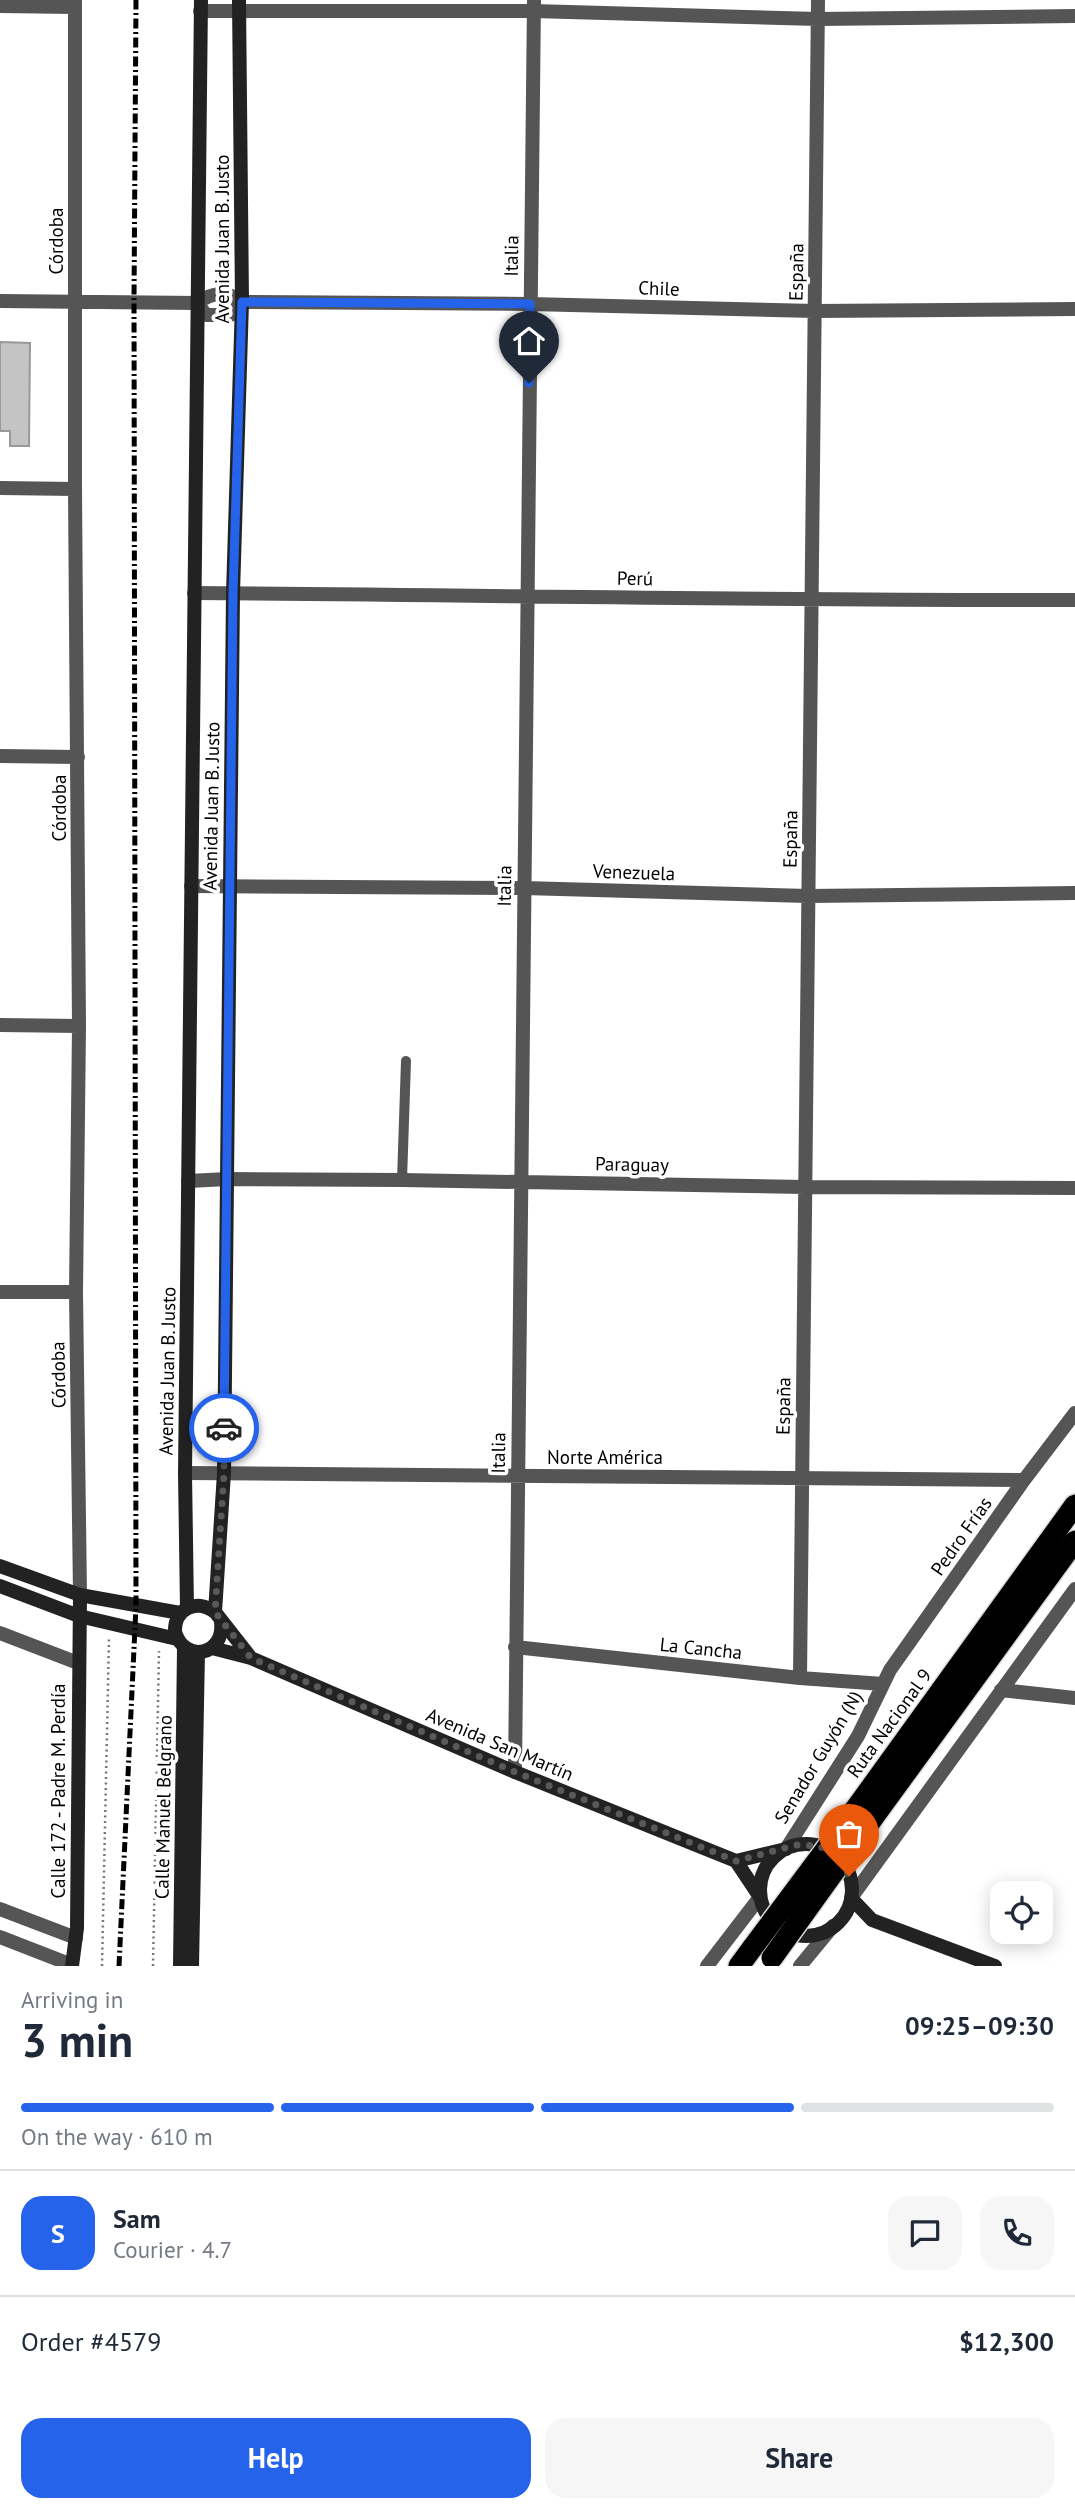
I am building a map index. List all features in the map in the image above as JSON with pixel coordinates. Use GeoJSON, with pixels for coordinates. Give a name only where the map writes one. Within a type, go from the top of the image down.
{"type":"FeatureCollection","features":[{"type":"Feature","properties":{"kind":"highway","name":"Ruta Nacional 9"},"geometry":{"type":"LineString","coordinates":[[769,1962],[846,1838],[1075,1505]]}},
{"type":"Feature","properties":{"kind":"highway","name":"Ruta Nacional 9"},"geometry":{"type":"LineString","coordinates":[[738,1966],[846,1838],[1075,1541]]}},
{"type":"Feature","properties":{"kind":"main road","name":"Avenida Juan B. Justo"},"geometry":{"type":"LineString","coordinates":[[183,1611],[200,5]]}},
{"type":"Feature","properties":{"kind":"main road","name":"Avenida Juan B. Justo"},"geometry":{"type":"LineString","coordinates":[[218,1617],[224,1473],[233,593],[242,302],[239,5]]}},
{"type":"Feature","properties":{"kind":"main road"},"geometry":{"type":"LineString","coordinates":[[0,1566],[80,1595],[183,1611],[201,1605],[218,1617],[221,1636],[193,1647]]}},
{"type":"Feature","properties":{"kind":"main road","name":"Avenida San Martín"},"geometry":{"type":"LineString","coordinates":[[0,1586],[79,1616],[159,1635],[193,1647],[251,1658],[515,1772],[736,1861]]}},
{"type":"Feature","properties":{"kind":"main road","name":"Córdoba"},"geometry":{"type":"LineString","coordinates":[[79,1616],[80,1595]]}},
{"type":"Feature","properties":{"kind":"main road"},"geometry":{"type":"LineString","coordinates":[[183,1611],[174,1625],[193,1647],[192,1966]]}},
{"type":"Feature","properties":{"kind":"main road","name":"Calle 172 - Padre M. Perdía"},"geometry":{"type":"LineString","coordinates":[[72,1966],[76,1938],[79,1616]]}},
{"type":"Feature","properties":{"kind":"main road","name":"Avenida San Martín"},"geometry":{"type":"LineString","coordinates":[[218,1617],[251,1658]]}},
{"type":"Feature","properties":{"kind":"main road","name":"Calle Manuel Belgrano"},"geometry":{"type":"LineString","coordinates":[[180,1966],[193,1647]]}},
{"type":"Feature","properties":{"kind":"main road"},"geometry":{"type":"LineString","coordinates":[[807,1844],[829,1850],[838,1857],[849,1876],[851,1899],[845,1914],[824,1932],[804,1936],[783,1930],[768,1916],[760,1897],[736,1861],[786,1849],[807,1844]]}},
{"type":"Feature","properties":{"kind":"main road"},"geometry":{"type":"LineString","coordinates":[[760,1897],[760,1883],[765,1869],[774,1857],[786,1849]]}},
{"type":"Feature","properties":{"kind":"main road"},"geometry":{"type":"LineString","coordinates":[[851,1899],[872,1920],[995,1966]]}},
{"type":"Feature","properties":{"kind":"main road"},"geometry":{"type":"LineString","coordinates":[[834,1926],[872,1920]]}},
{"type":"Feature","properties":{"kind":"street","name":"España"},"geometry":{"type":"LineString","coordinates":[[800,1678],[818,0]]}},
{"type":"Feature","properties":{"kind":"street"},"geometry":{"type":"LineString","coordinates":[[0,6],[75,4]]}},
{"type":"Feature","properties":{"kind":"street","name":"Córdoba"},"geometry":{"type":"LineString","coordinates":[[75,4],[79,1026],[76,1292],[80,1595]]}},
{"type":"Feature","properties":{"kind":"street"},"geometry":{"type":"LineString","coordinates":[[200,5],[533,6],[818,19],[1075,16]]}},
{"type":"Feature","properties":{"kind":"street","name":"Italia"},"geometry":{"type":"LineString","coordinates":[[515,1772],[533,6]]}},
{"type":"Feature","properties":{"kind":"street","name":"Chile"},"geometry":{"type":"LineString","coordinates":[[0,302],[197,303],[210,293],[232,294],[242,302],[530,304],[815,312],[1075,309]]}},
{"type":"Feature","properties":{"kind":"street","name":"Chile"},"geometry":{"type":"LineString","coordinates":[[197,303],[206,315],[231,315],[242,302]]}},
{"type":"Feature","properties":{"kind":"street"},"geometry":{"type":"LineString","coordinates":[[0,488],[75,489]]}},
{"type":"Feature","properties":{"kind":"street","name":"Perú"},"geometry":{"type":"LineString","coordinates":[[194,593],[812,601],[1075,600]]}},
{"type":"Feature","properties":{"kind":"street"},"geometry":{"type":"LineString","coordinates":[[0,756],[78,757]]}},
{"type":"Feature","properties":{"kind":"street","name":"Venezuela"},"geometry":{"type":"LineString","coordinates":[[191,886],[524,888],[808,896],[1075,893]]}},
{"type":"Feature","properties":{"kind":"street"},"geometry":{"type":"LineString","coordinates":[[0,1025],[79,1026]]}},
{"type":"Feature","properties":{"kind":"street","name":"Paraguay"},"geometry":{"type":"LineString","coordinates":[[188,1181],[402,1180],[805,1187],[1075,1188]]}},
{"type":"Feature","properties":{"kind":"street"},"geometry":{"type":"LineString","coordinates":[[0,1292],[76,1292]]}},
{"type":"Feature","properties":{"kind":"street","name":"Pedro Frías"},"geometry":{"type":"LineString","coordinates":[[883,1684],[890,1670],[1024,1479],[1075,1413]]}},
{"type":"Feature","properties":{"kind":"street","name":"Norte América"},"geometry":{"type":"LineString","coordinates":[[186,1473],[1024,1479]]}},
{"type":"Feature","properties":{"kind":"street"},"geometry":{"type":"LineString","coordinates":[[851,1899],[1075,1589]]}},
{"type":"Feature","properties":{"kind":"street"},"geometry":{"type":"LineString","coordinates":[[0,1633],[78,1663]]}},
{"type":"Feature","properties":{"kind":"street","name":"La Cancha"},"geometry":{"type":"LineString","coordinates":[[515,1647],[800,1678],[883,1684]]}},
{"type":"Feature","properties":{"kind":"street","name":"Senador Guyón (N)"},"geometry":{"type":"LineString","coordinates":[[786,1849],[858,1736],[883,1684]]}},
{"type":"Feature","properties":{"kind":"street"},"geometry":{"type":"LineString","coordinates":[[1001,1690],[1075,1698]]}},
{"type":"Feature","properties":{"kind":"street"},"geometry":{"type":"LineString","coordinates":[[707,1966],[760,1897]]}},
{"type":"Feature","properties":{"kind":"street"},"geometry":{"type":"LineString","coordinates":[[0,1909],[76,1938]]}},
{"type":"Feature","properties":{"kind":"street"},"geometry":{"type":"LineString","coordinates":[[800,1966],[834,1926]]}},
{"type":"Feature","properties":{"kind":"street"},"geometry":{"type":"LineString","coordinates":[[0,1937],[72,1966]]}},
{"type":"Feature","properties":{"kind":"lane"},"geometry":{"type":"LineString","coordinates":[[402,1180],[406,1061]]}},
{"type":"Feature","properties":{"kind":"path"},"geometry":{"type":"LineString","coordinates":[[102,1966],[110,1624]]}},
{"type":"Feature","properties":{"kind":"path"},"geometry":{"type":"LineString","coordinates":[[153,1966],[159,1635]]}},
{"type":"Feature","properties":{"kind":"building"},"geometry":{"type":"Polygon","coordinates":[[[0,342],[30,343],[29,446],[10,446],[10,431],[0,431],[0,342]]]}},
{"type":"Feature","properties":{"kind":"railway"},"geometry":{"type":"LineString","coordinates":[[119,1966],[136,1606],[136,0]]}},
{"type":"Feature","properties":{"kind":"way so far"},"geometry":{"type":"LineString","coordinates":[[224,1428],[224,1473],[215,1612],[251,1658],[515,1772],[736,1861],[807,1844],[829,1850],[845,1866],[849,1876]]}},
{"type":"Feature","properties":{"kind":"route"},"geometry":{"type":"LineString","coordinates":[[224,1428],[233,593],[242,302],[530,304],[529,383]]}}]}
